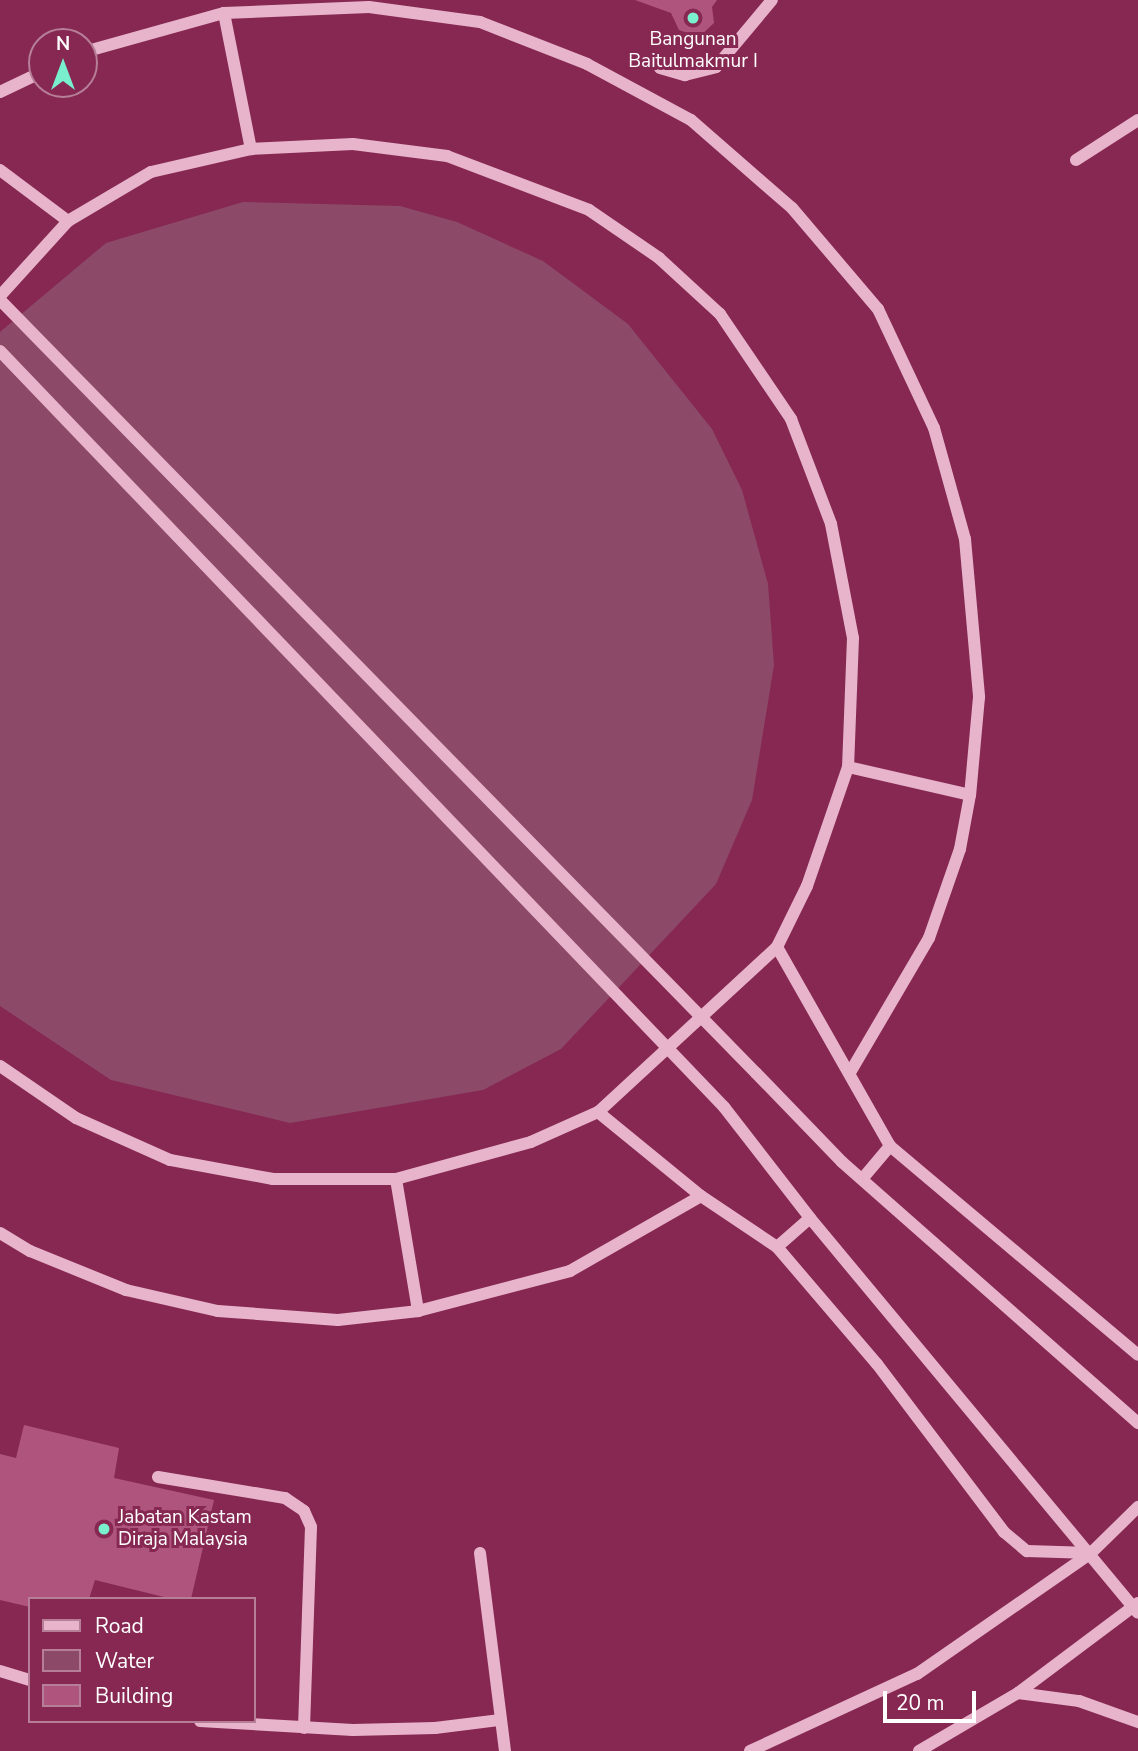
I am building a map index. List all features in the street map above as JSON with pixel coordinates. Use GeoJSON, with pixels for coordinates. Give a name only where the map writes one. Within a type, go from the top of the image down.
{"type":"FeatureCollection","features":[{"type":"Feature","properties":{"kind":"street"},"geometry":{"type":"LineString","coordinates":[[660,68],[685,75],[716,67],[772,0]]}},
{"type":"Feature","properties":{"kind":"street"},"geometry":{"type":"LineString","coordinates":[[98,48],[224,13],[369,7],[480,22],[587,64],[691,120],[792,208],[878,309],[934,428],[965,539],[979,698],[970,795],[960,849],[929,938],[851,1071]]}},
{"type":"Feature","properties":{"kind":"street"},"geometry":{"type":"LineString","coordinates":[[224,13],[251,149]]}},
{"type":"Feature","properties":{"kind":"street"},"geometry":{"type":"LineString","coordinates":[[0,92],[28,79]]}},
{"type":"Feature","properties":{"kind":"street"},"geometry":{"type":"LineString","coordinates":[[1076,160],[1138,120]]}},
{"type":"Feature","properties":{"kind":"street"},"geometry":{"type":"LineString","coordinates":[[0,1066],[76,1118],[170,1160],[273,1180],[396,1180],[531,1142],[598,1112],[777,947],[807,887],[848,767],[853,638],[831,524],[791,419],[720,314],[659,258],[589,210],[447,156],[353,144],[251,149],[151,172],[68,221],[0,298],[756,1073],[842,1163],[863,1178],[1138,1423]]}},
{"type":"Feature","properties":{"kind":"street"},"geometry":{"type":"LineString","coordinates":[[0,170],[68,221]]}},
{"type":"Feature","properties":{"kind":"street"},"geometry":{"type":"LineString","coordinates":[[0,351],[724,1107],[810,1218],[1136,1608],[1018,1693],[919,1751]]}},
{"type":"Feature","properties":{"kind":"street"},"geometry":{"type":"LineString","coordinates":[[848,767],[970,795]]}},
{"type":"Feature","properties":{"kind":"street"},"geometry":{"type":"LineString","coordinates":[[777,947],[851,1071],[890,1146],[1138,1355]]}},
{"type":"Feature","properties":{"kind":"street"},"geometry":{"type":"LineString","coordinates":[[598,1112],[701,1196],[777,1247],[877,1364],[1004,1532],[1027,1551],[1091,1553]]}},
{"type":"Feature","properties":{"kind":"street"},"geometry":{"type":"LineString","coordinates":[[863,1178],[890,1146]]}},
{"type":"Feature","properties":{"kind":"street"},"geometry":{"type":"LineString","coordinates":[[396,1180],[418,1311]]}},
{"type":"Feature","properties":{"kind":"street"},"geometry":{"type":"LineString","coordinates":[[0,1233],[30,1251],[126,1290],[218,1311],[338,1320],[418,1311],[570,1271],[701,1196]]}},
{"type":"Feature","properties":{"kind":"street"},"geometry":{"type":"LineString","coordinates":[[777,1247],[810,1218]]}},
{"type":"Feature","properties":{"kind":"street"},"geometry":{"type":"LineString","coordinates":[[158,1477],[285,1498],[304,1511],[311,1527],[304,1728]]}},
{"type":"Feature","properties":{"kind":"street"},"geometry":{"type":"LineString","coordinates":[[750,1751],[917,1674],[1091,1553],[1138,1507]]}},
{"type":"Feature","properties":{"kind":"street"},"geometry":{"type":"LineString","coordinates":[[480,1553],[505,1751]]}},
{"type":"Feature","properties":{"kind":"street"},"geometry":{"type":"LineString","coordinates":[[0,1671],[28,1678]]}},
{"type":"Feature","properties":{"kind":"street"},"geometry":{"type":"LineString","coordinates":[[1018,1693],[1079,1701],[1138,1722]]}},
{"type":"Feature","properties":{"kind":"street"},"geometry":{"type":"LineString","coordinates":[[230,1723],[304,1728],[435,1728],[499,1720]]}},
{"type":"Feature","properties":{"kind":"water"},"geometry":{"type":"Polygon","coordinates":[[[243,202],[400,206],[457,222],[543,261],[628,324],[712,429],[742,490],[768,584],[774,665],[752,800],[716,884],[561,1049],[483,1090],[290,1123],[111,1080],[0,1006],[0,332],[106,243],[243,202]]]}},
{"type":"Feature","properties":{"kind":"building","name":"Bangunan Baitulmakmur I"},"geometry":{"type":"Polygon","coordinates":[[[635,0],[717,0],[712,7],[714,23],[699,37],[679,30],[671,13],[635,0]]]}},
{"type":"Feature","properties":{"kind":"building","name":"Jabatan Kastam Diraja Malaysia"},"geometry":{"type":"Polygon","coordinates":[[[24,1425],[119,1448],[114,1478],[214,1500],[191,1597],[164,1597],[95,1580],[90,1597],[28,1597],[28,1607],[0,1600],[0,1454],[16,1458],[24,1425]]]}},
{"type":"Feature","properties":{"kind":"place","name":"Bangunan Baitulmakmur I"},"geometry":{"type":"Point","coordinates":[693,18]}},
{"type":"Feature","properties":{"kind":"place","name":"Jabatan Kastam Diraja Malaysia"},"geometry":{"type":"Point","coordinates":[104,1529]}}]}
